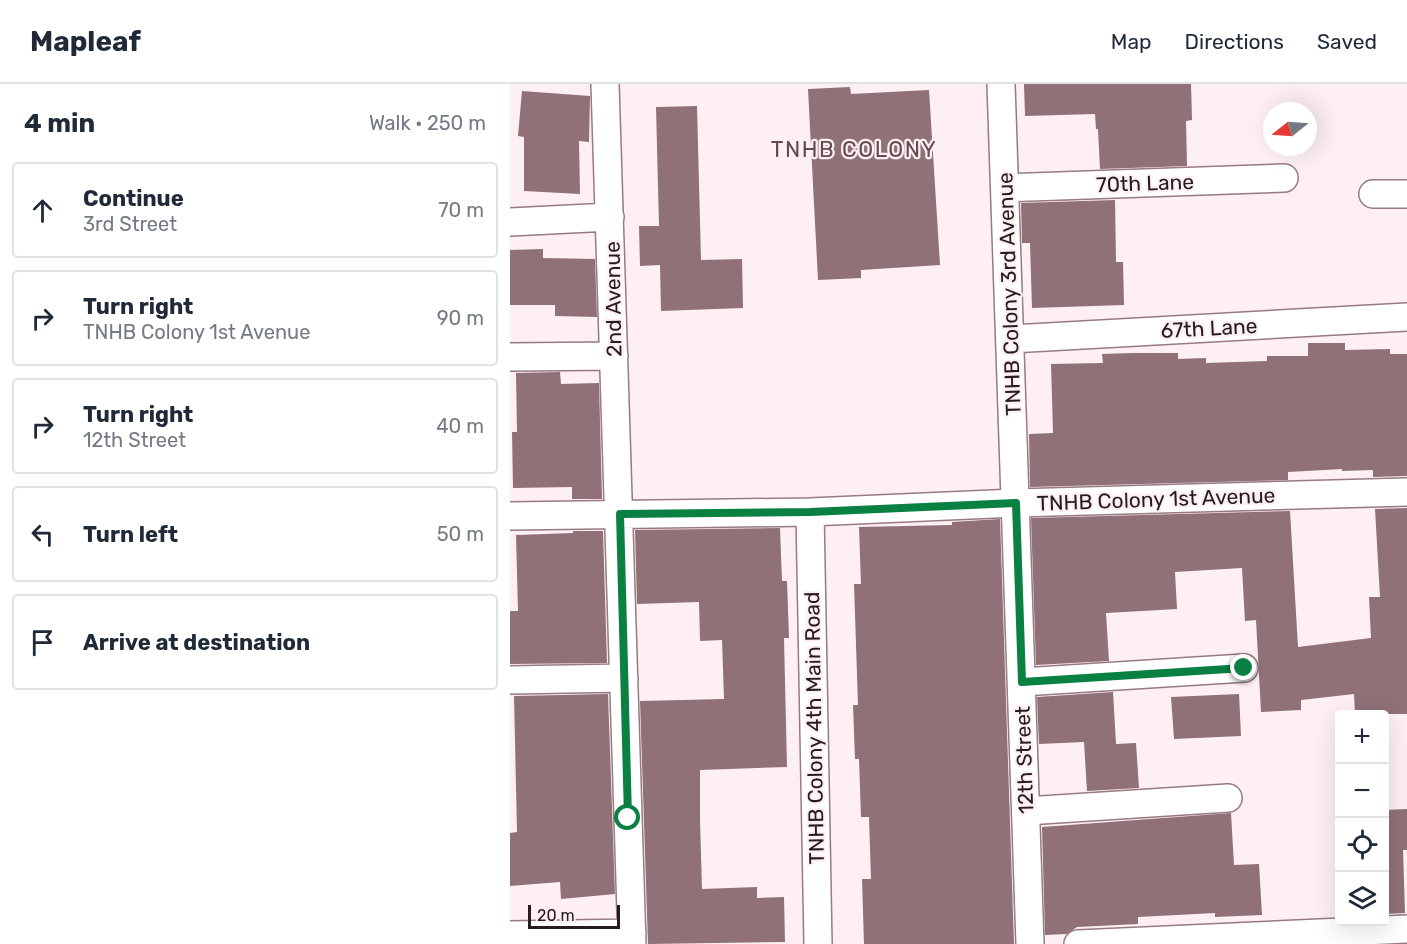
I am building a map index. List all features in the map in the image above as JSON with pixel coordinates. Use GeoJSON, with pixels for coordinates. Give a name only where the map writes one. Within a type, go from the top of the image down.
{"type":"FeatureCollection","features":[{"type":"Feature","properties":{"kind":"street","name":"2nd Avenue"},"geometry":{"type":"LineString","coordinates":[[605,84],[632,939]]}},
{"type":"Feature","properties":{"kind":"street","name":"TNHB Colony 3rd Avenue"},"geometry":{"type":"LineString","coordinates":[[1002,84],[1016,503]]}},
{"type":"Feature","properties":{"kind":"street","name":"70th Lane"},"geometry":{"type":"LineString","coordinates":[[1005,188],[1284,178]]}},
{"type":"Feature","properties":{"kind":"street"},"geometry":{"type":"LineString","coordinates":[[1373,194],[1407,194]]}},
{"type":"Feature","properties":{"kind":"street"},"geometry":{"type":"LineString","coordinates":[[510,222],[610,217]]}},
{"type":"Feature","properties":{"kind":"street","name":"67th Lane"},"geometry":{"type":"LineString","coordinates":[[1010,339],[1407,317]]}},
{"type":"Feature","properties":{"kind":"street"},"geometry":{"type":"LineString","coordinates":[[510,357],[614,356]]}},
{"type":"Feature","properties":{"kind":"street","name":"TNHB Colony 1st Avenue"},"geometry":{"type":"LineString","coordinates":[[510,516],[810,512],[1016,503],[1407,492]]}},
{"type":"Feature","properties":{"kind":"street","name":"12th Street"},"geometry":{"type":"LineString","coordinates":[[1016,503],[1030,944]]}},
{"type":"Feature","properties":{"kind":"street","name":"TNHB Colony 4th Main Road"},"geometry":{"type":"LineString","coordinates":[[810,512],[818,944]]}},
{"type":"Feature","properties":{"kind":"street"},"geometry":{"type":"LineString","coordinates":[[1022,682],[1244,668]]}},
{"type":"Feature","properties":{"kind":"street"},"geometry":{"type":"LineString","coordinates":[[510,680],[624,678]]}},
{"type":"Feature","properties":{"kind":"street"},"geometry":{"type":"LineString","coordinates":[[1026,812],[1228,798]]}},
{"type":"Feature","properties":{"kind":"street"},"geometry":{"type":"LineString","coordinates":[[1078,944],[1407,929]]}},
{"type":"Feature","properties":{"kind":"street"},"geometry":{"type":"LineString","coordinates":[[510,935],[632,939]]}},
{"type":"Feature","properties":{"kind":"building"},"geometry":{"type":"Polygon","coordinates":[[[1024,84],[1191,84],[1192,120],[1186,121],[1187,166],[1100,169],[1095,114],[1025,116],[1024,84]]]}},
{"type":"Feature","properties":{"kind":"building"},"geometry":{"type":"Polygon","coordinates":[[[850,87],[851,94],[929,90],[940,265],[861,270],[861,278],[818,280],[808,89],[850,87]]]}},
{"type":"Feature","properties":{"kind":"building"},"geometry":{"type":"Polygon","coordinates":[[[522,91],[590,96],[589,142],[579,141],[580,194],[524,191],[524,137],[518,136],[522,91]]]}},
{"type":"Feature","properties":{"kind":"building"},"geometry":{"type":"Polygon","coordinates":[[[697,106],[701,260],[742,259],[743,308],[661,311],[660,265],[640,266],[639,226],[659,226],[656,107],[697,106]]]}},
{"type":"Feature","properties":{"kind":"building"},"geometry":{"type":"Polygon","coordinates":[[[1115,200],[1116,262],[1123,262],[1124,305],[1032,308],[1030,243],[1022,243],[1021,203],[1115,200]]]}},
{"type":"Feature","properties":{"kind":"building"},"geometry":{"type":"Polygon","coordinates":[[[543,249],[543,258],[595,259],[597,317],[555,316],[555,305],[510,305],[510,250],[543,249]]]}},
{"type":"Feature","properties":{"kind":"building"},"geometry":{"type":"Polygon","coordinates":[[[1308,343],[1345,343],[1345,350],[1390,349],[1390,354],[1407,354],[1407,476],[1373,477],[1373,470],[1342,471],[1342,469],[1288,472],[1288,480],[1030,487],[1029,434],[1053,433],[1051,364],[1103,363],[1102,354],[1133,353],[1178,353],[1178,359],[1206,358],[1206,363],[1267,361],[1267,356],[1308,356],[1308,343]]]}},
{"type":"Feature","properties":{"kind":"building"},"geometry":{"type":"Polygon","coordinates":[[[560,372],[561,384],[599,383],[602,499],[572,499],[572,487],[513,488],[512,432],[517,432],[516,373],[560,372]]]}},
{"type":"Feature","properties":{"kind":"building"},"geometry":{"type":"Polygon","coordinates":[[[1407,508],[1407,714],[1389,714],[1389,710],[1355,710],[1354,694],[1301,700],[1301,710],[1261,712],[1256,620],[1245,621],[1242,568],[1175,572],[1177,609],[1106,613],[1109,661],[1036,665],[1031,518],[1290,511],[1298,647],[1371,638],[1369,597],[1380,597],[1375,509],[1407,508]]]}},
{"type":"Feature","properties":{"kind":"building"},"geometry":{"type":"Polygon","coordinates":[[[1000,519],[1014,944],[864,944],[862,879],[871,879],[869,817],[861,817],[859,759],[855,759],[853,705],[858,705],[854,584],[861,584],[859,527],[952,525],[952,522],[1000,519]]]}},
{"type":"Feature","properties":{"kind":"building"},"geometry":{"type":"Polygon","coordinates":[[[780,528],[782,581],[787,581],[789,638],[784,638],[787,767],[700,770],[700,820],[702,889],[757,887],[757,898],[784,897],[785,942],[648,944],[640,701],[724,699],[722,640],[700,641],[699,602],[637,604],[635,530],[780,528]]]}},
{"type":"Feature","properties":{"kind":"building"},"geometry":{"type":"Polygon","coordinates":[[[573,531],[603,531],[607,663],[510,664],[510,611],[518,611],[516,535],[573,533],[573,531]]]}},
{"type":"Feature","properties":{"kind":"building"},"geometry":{"type":"Polygon","coordinates":[[[1113,692],[1116,744],[1136,743],[1139,788],[1087,791],[1084,742],[1039,744],[1037,697],[1113,692]]]}},
{"type":"Feature","properties":{"kind":"building"},"geometry":{"type":"Polygon","coordinates":[[[608,694],[615,894],[561,899],[560,882],[510,886],[510,833],[517,832],[514,696],[608,694]]]}},
{"type":"Feature","properties":{"kind":"building"},"geometry":{"type":"Polygon","coordinates":[[[1239,694],[1241,736],[1174,739],[1171,697],[1239,694]]]}},
{"type":"Feature","properties":{"kind":"building"},"geometry":{"type":"Polygon","coordinates":[[[1407,809],[1407,850],[1403,850],[1405,913],[1389,914],[1389,810],[1407,809]]]}},
{"type":"Feature","properties":{"kind":"building"},"geometry":{"type":"Polygon","coordinates":[[[1231,813],[1234,865],[1259,864],[1262,915],[1215,917],[1215,913],[1138,917],[1138,924],[1077,927],[1067,934],[1045,935],[1042,827],[1231,813]]]}},
{"type":"Feature","properties":{"kind":"district","name":"TNHB COLONY"},"geometry":{"type":"Point","coordinates":[854,149]}},
{"type":"Feature","properties":{"kind":"route"},"geometry":{"type":"LineString","coordinates":[[628,818],[620,514],[810,512],[1016,503],[1022,682],[1244,668]]}}]}
